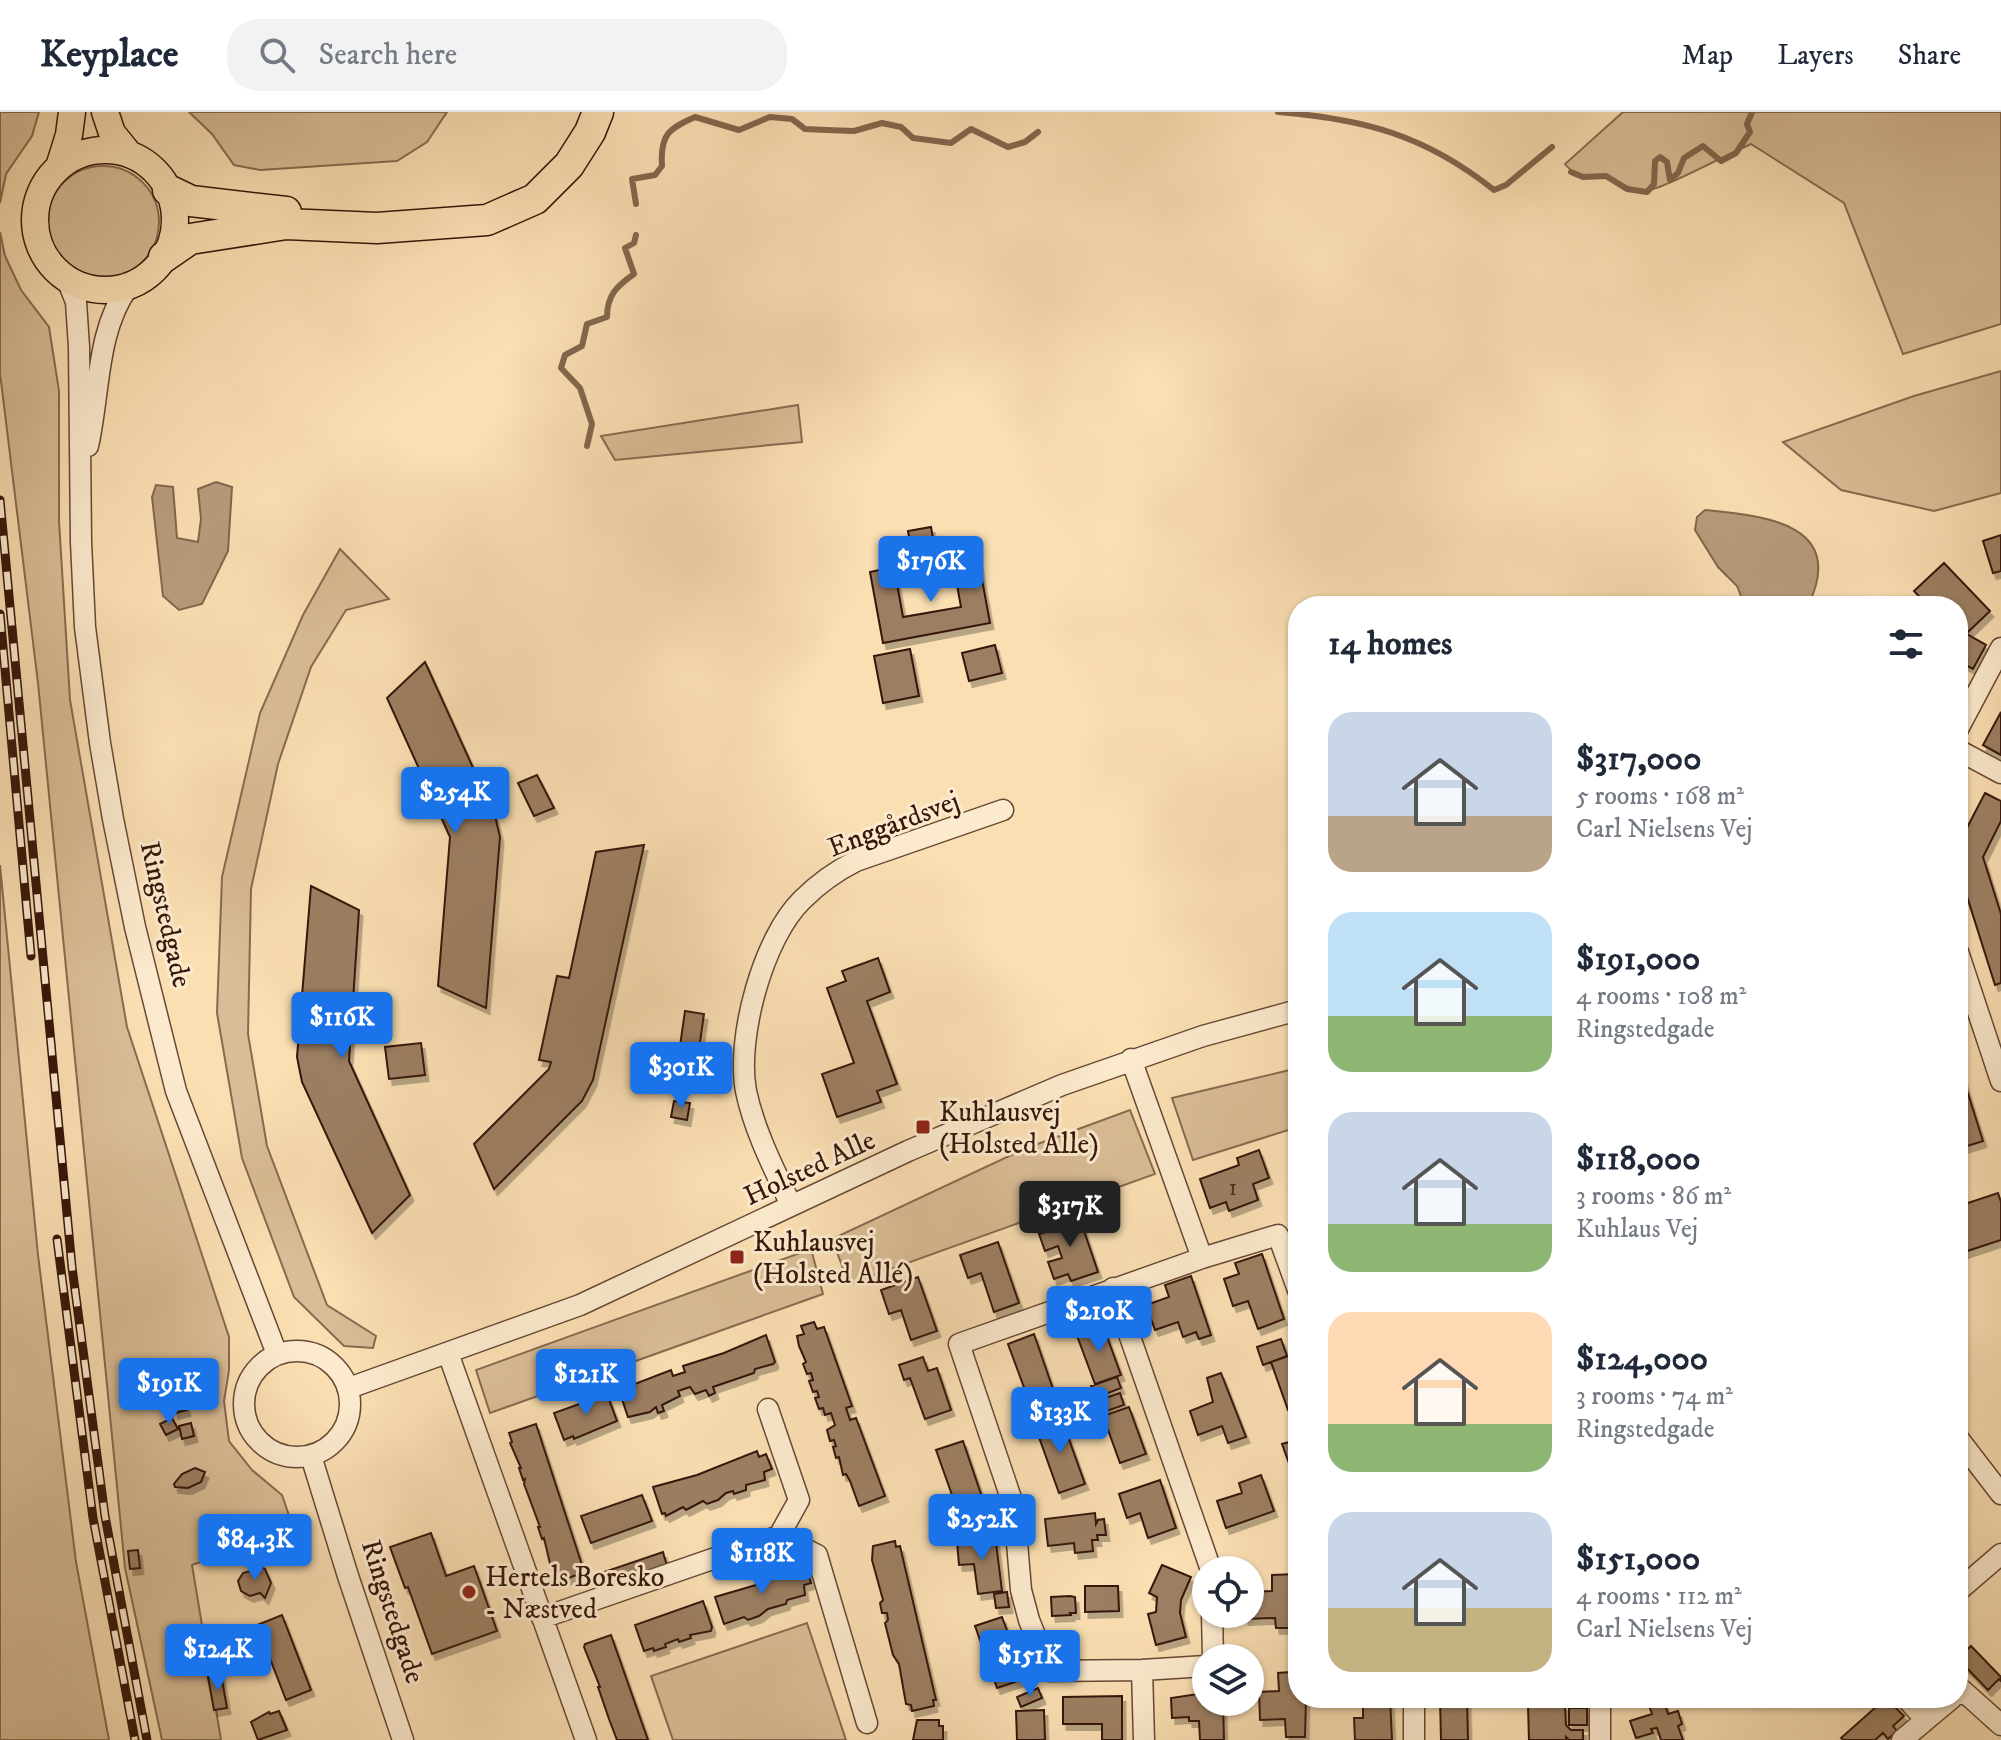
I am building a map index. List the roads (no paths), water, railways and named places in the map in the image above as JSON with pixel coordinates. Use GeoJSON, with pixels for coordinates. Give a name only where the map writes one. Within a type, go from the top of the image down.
{"type":"FeatureCollection","features":[{"type":"Feature","properties":{"kind":"highway"},"geometry":{"type":"LineString","coordinates":[[168,190],[191,201],[287,212],[377,215],[484,208],[527,188],[559,156],[585,112]]}},
{"type":"Feature","properties":{"kind":"highway"},"geometry":{"type":"LineString","coordinates":[[164,257],[190,239],[286,224],[377,228],[487,220],[535,199],[569,165],[590,132],[598,112]]}},
{"type":"Feature","properties":{"kind":"main road"},"geometry":{"type":"LineString","coordinates":[[59,167],[72,112]]}},
{"type":"Feature","properties":{"kind":"main road"},"geometry":{"type":"LineString","coordinates":[[105,112],[112,133],[129,154],[152,168],[168,190],[174,207],[175,224],[172,241],[155,270],[128,287],[107,290],[86,288],[67,279],[51,265],[39,246],[34,225],[36,203],[45,183],[71,158],[99,150],[129,154]]}},
{"type":"Feature","properties":{"kind":"street","name":"Ringstedgade"},"geometry":{"type":"LineString","coordinates":[[67,279],[76,302],[79,347],[82,582],[89,663],[110,804],[135,927],[176,1091],[277,1354]]}},
{"type":"Feature","properties":{"kind":"street","name":"Ringstedgade"},"geometry":{"type":"LineString","coordinates":[[82,469],[110,324],[115,306],[128,287]]}},
{"type":"Feature","properties":{"kind":"street"},"geometry":{"type":"LineString","coordinates":[[1968,710],[2001,648]]}},
{"type":"Feature","properties":{"kind":"street"},"geometry":{"type":"LineString","coordinates":[[1968,755],[2001,773]]}},
{"type":"Feature","properties":{"kind":"street","name":"Enggårdsvej"},"geometry":{"type":"LineString","coordinates":[[791,1205],[752,1115],[743,1058],[751,1007],[782,928],[801,901],[834,872],[856,861],[1003,810]]}},
{"type":"Feature","properties":{"kind":"street"},"geometry":{"type":"LineString","coordinates":[[1968,982],[2001,1081]]}},
{"type":"Feature","properties":{"kind":"street","name":"Holsted Alle"},"geometry":{"type":"LineString","coordinates":[[349,1388],[580,1305],[968,1124],[1131,1059],[1288,1012]]}},
{"type":"Feature","properties":{"kind":"street"},"geometry":{"type":"LineString","coordinates":[[1131,1059],[1202,1258]]}},
{"type":"Feature","properties":{"kind":"street"},"geometry":{"type":"LineString","coordinates":[[1192,1667],[1049,1671],[1021,1590],[1014,1507],[959,1344],[1113,1288],[1278,1235],[1288,1262]]}},
{"type":"Feature","properties":{"kind":"street"},"geometry":{"type":"LineString","coordinates":[[1113,1288],[1206,1556]]}},
{"type":"Feature","properties":{"kind":"street"},"geometry":{"type":"LineString","coordinates":[[295,1350],[312,1352],[335,1366],[349,1388],[351,1406],[348,1422],[333,1443],[311,1456],[294,1458],[268,1449],[250,1429],[244,1413],[244,1394],[251,1378],[262,1364],[277,1354],[295,1350]]}},
{"type":"Feature","properties":{"kind":"street"},"geometry":{"type":"LineString","coordinates":[[448,1353],[586,1740]]}},
{"type":"Feature","properties":{"kind":"street"},"geometry":{"type":"LineString","coordinates":[[542,1618],[779,1536],[799,1500],[768,1409]]}},
{"type":"Feature","properties":{"kind":"street"},"geometry":{"type":"LineString","coordinates":[[1968,1451],[2001,1494]]}},
{"type":"Feature","properties":{"kind":"street","name":"Ringstedgade"},"geometry":{"type":"LineString","coordinates":[[311,1456],[403,1740]]}},
{"type":"Feature","properties":{"kind":"street"},"geometry":{"type":"LineString","coordinates":[[779,1536],[817,1555],[867,1723]]}},
{"type":"Feature","properties":{"kind":"street"},"geometry":{"type":"LineString","coordinates":[[1968,1582],[2001,1554]]}},
{"type":"Feature","properties":{"kind":"street"},"geometry":{"type":"LineString","coordinates":[[1142,1670],[1144,1740]]}},
{"type":"Feature","properties":{"kind":"street"},"geometry":{"type":"LineString","coordinates":[[1968,1695],[2001,1725]]}},
{"type":"Feature","properties":{"kind":"street"},"geometry":{"type":"LineString","coordinates":[[1414,1708],[1414,1740]]}},
{"type":"Feature","properties":{"kind":"street"},"geometry":{"type":"LineString","coordinates":[[1600,1708],[1600,1740]]}},
{"type":"Feature","properties":{"kind":"street"},"geometry":{"type":"LineString","coordinates":[[1915,1708],[1925,1719]]}},
{"type":"Feature","properties":{"kind":"street"},"geometry":{"type":"LineString","coordinates":[[1902,1740],[1939,1708]]}},
{"type":"Feature","properties":{"kind":"waterway"},"geometry":{"type":"LineString","coordinates":[[1278,112],[1338,119],[1392,133],[1443,156],[1494,190],[1506,185],[1552,147]]}},
{"type":"Feature","properties":{"kind":"waterway"},"geometry":{"type":"LineString","coordinates":[[1571,172],[1583,177],[1606,176],[1627,189],[1647,192],[1654,184],[1655,161],[1660,157],[1667,162],[1670,180],[1678,173],[1684,158],[1703,146],[1721,161],[1736,153],[1750,132],[1747,124],[1752,112]]}},
{"type":"Feature","properties":{"kind":"waterway"},"geometry":{"type":"LineString","coordinates":[[636,204],[632,179],[655,175],[662,166],[664,140],[668,134],[695,117],[739,130],[770,117],[792,119],[805,129],[854,131],[882,123],[901,127],[913,138],[951,143],[971,129],[1008,147],[1025,142],[1038,132]]}},
{"type":"Feature","properties":{"kind":"waterway"},"geometry":{"type":"LineString","coordinates":[[587,446],[592,424],[580,388],[561,368],[565,355],[582,346],[587,324],[607,317],[614,292],[634,274],[625,248],[634,243],[636,235]]}},
{"type":"Feature","properties":{"kind":"railway"},"geometry":{"type":"LineString","coordinates":[[0,500],[72,1267],[105,1516],[147,1740]]}},
{"type":"Feature","properties":{"kind":"railway"},"geometry":{"type":"LineString","coordinates":[[0,614],[31,956]]}},
{"type":"Feature","properties":{"kind":"railway"},"geometry":{"type":"LineString","coordinates":[[57,1239],[93,1518],[135,1740]]}},
{"type":"Feature","properties":{"kind":"place","name":"Kuhlausvej (Holsted Alle)"},"geometry":{"type":"Point","coordinates":[923,1127]}},
{"type":"Feature","properties":{"kind":"place","name":"Kuhlausvej (Holsted Allé)"},"geometry":{"type":"Point","coordinates":[737,1257]}},
{"type":"Feature","properties":{"kind":"place","name":"Hertels Boresko - Næstved"},"geometry":{"type":"Point","coordinates":[469,1592]}}]}
